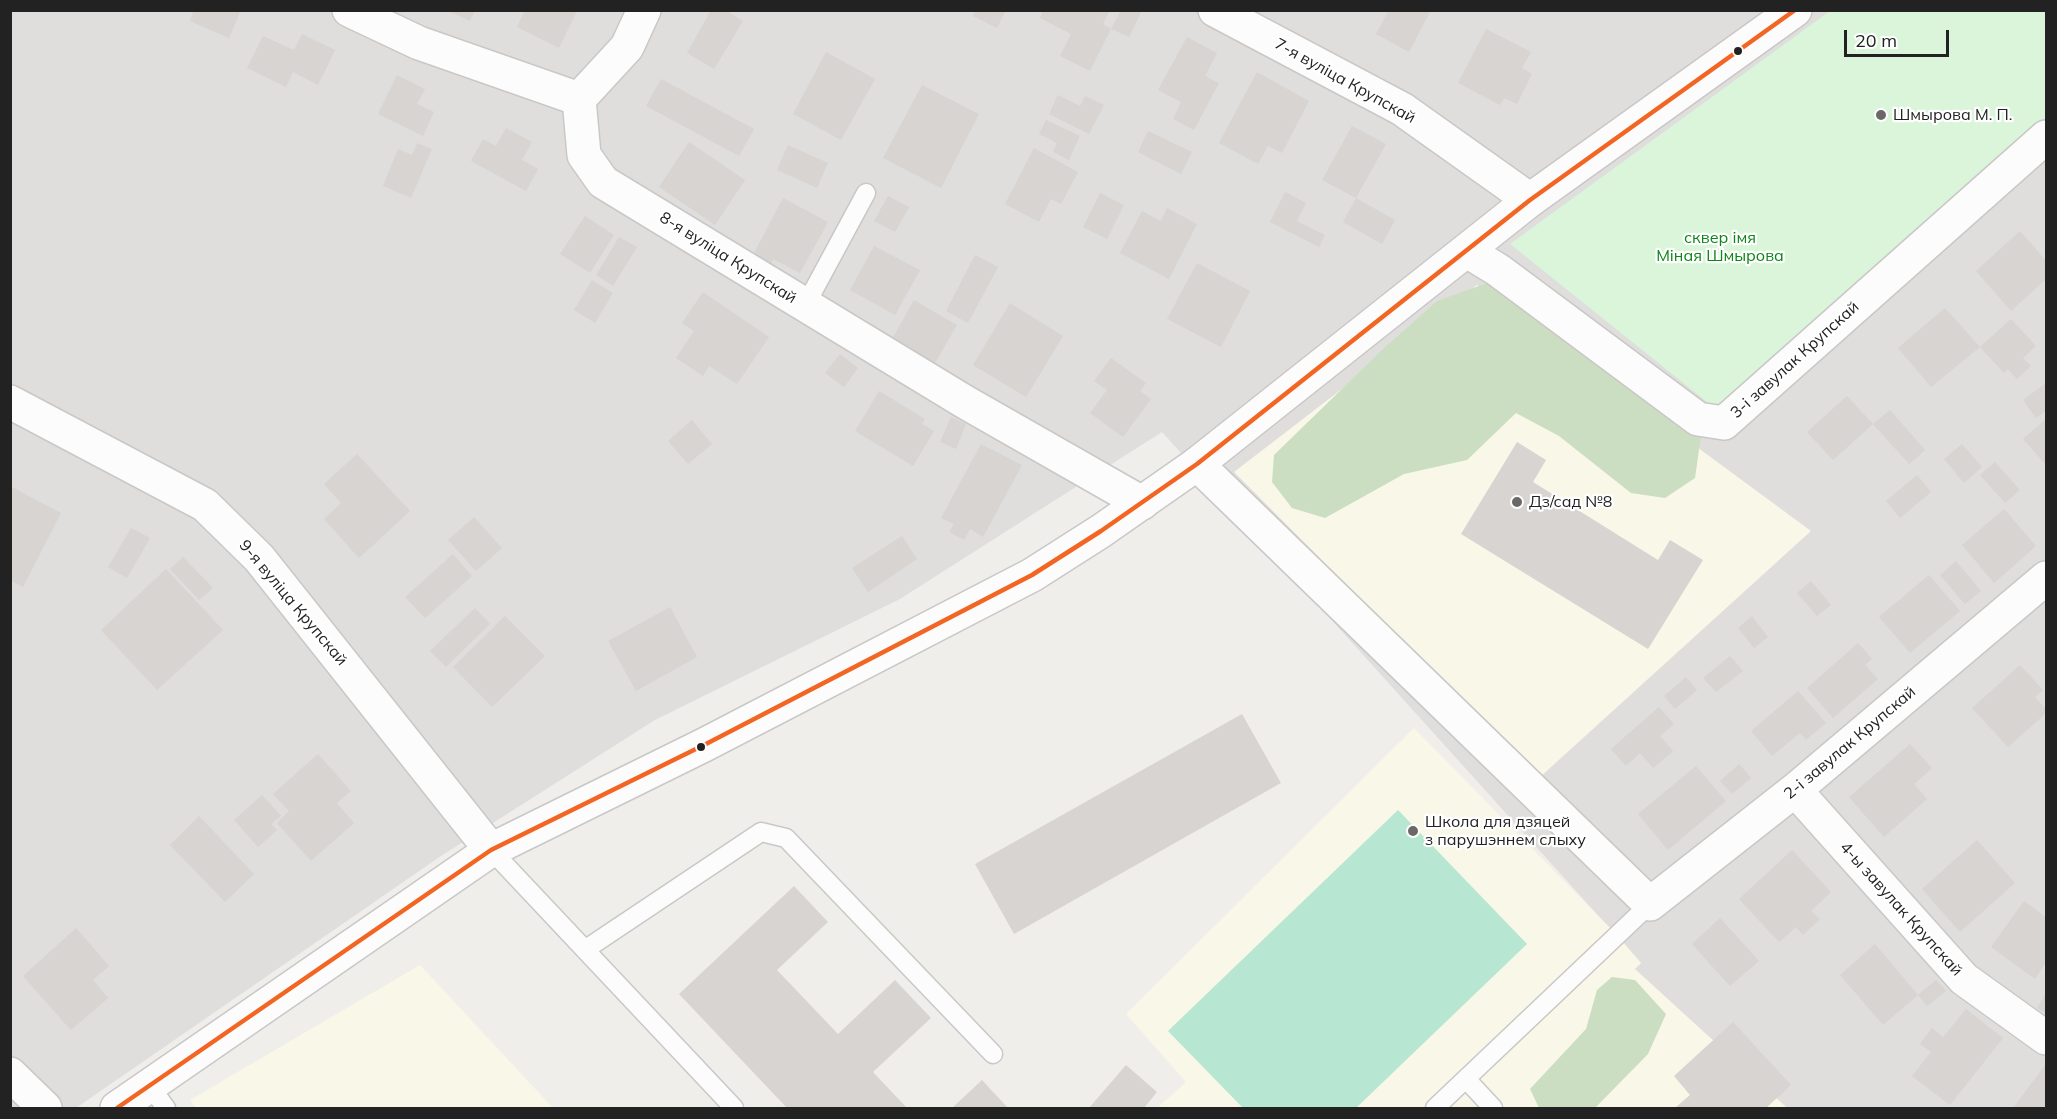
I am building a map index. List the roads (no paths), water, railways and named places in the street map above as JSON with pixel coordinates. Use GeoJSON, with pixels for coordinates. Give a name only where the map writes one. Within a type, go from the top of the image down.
{"type":"FeatureCollection","features":[{"type":"Feature","properties":{"kind":"street"},"geometry":{"type":"LineString","coordinates":[[349,10],[419,43],[579,99],[627,47],[644,10]]}},
{"type":"Feature","properties":{"kind":"street","name":"7-я вуліца Крупскай"},"geometry":{"type":"LineString","coordinates":[[1215,10],[1402,110],[1530,200]]}},
{"type":"Feature","properties":{"kind":"street"},"geometry":{"type":"LineString","coordinates":[[117,1108],[158,1097],[492,850],[704,745],[1032,575],[1197,464],[1530,200],[1795,10]]}},
{"type":"Feature","properties":{"kind":"street","name":"8-я вуліца Крупскай"},"geometry":{"type":"LineString","coordinates":[[579,99],[584,155],[603,182],[965,402],[1142,503]]}},
{"type":"Feature","properties":{"kind":"street","name":"3-і завулак Крупскай"},"geometry":{"type":"LineString","coordinates":[[1467,251],[1498,270],[1698,419],[1724,423],[2046,137]]}},
{"type":"Feature","properties":{"kind":"street","name":"9-я вуліца Крупскай"},"geometry":{"type":"LineString","coordinates":[[10,402],[205,505],[259,558],[492,850]]}},
{"type":"Feature","properties":{"kind":"street"},"geometry":{"type":"LineString","coordinates":[[1197,464],[1650,904]]}},
{"type":"Feature","properties":{"kind":"street","name":"2-і завулак Крупскай"},"geometry":{"type":"LineString","coordinates":[[1650,904],[1795,790],[2046,578]]}},
{"type":"Feature","properties":{"kind":"street","name":"4-ы завулак Крупскай"},"geometry":{"type":"LineString","coordinates":[[1795,790],[1964,979],[2046,1038]]}},
{"type":"Feature","properties":{"kind":"street"},"geometry":{"type":"LineString","coordinates":[[10,1074],[45,1108]]}},
{"type":"Feature","properties":{"kind":"lane"},"geometry":{"type":"LineString","coordinates":[[805,306],[866,193]]}},
{"type":"Feature","properties":{"kind":"lane"},"geometry":{"type":"LineString","coordinates":[[586,950],[761,832],[786,838],[993,1054]]}},
{"type":"Feature","properties":{"kind":"lane"},"geometry":{"type":"LineString","coordinates":[[492,850],[734,1108]]}},
{"type":"Feature","properties":{"kind":"lane"},"geometry":{"type":"LineString","coordinates":[[1435,1108],[1650,904]]}},
{"type":"Feature","properties":{"kind":"lane"},"geometry":{"type":"LineString","coordinates":[[1466,1079],[1493,1108]]}},
{"type":"Feature","properties":{"kind":"place","name":"Шмырова М. П."},"geometry":{"type":"Point","coordinates":[1881,115]}},
{"type":"Feature","properties":{"kind":"place","name":"Дз/сад №8"},"geometry":{"type":"Point","coordinates":[1517,502]}},
{"type":"Feature","properties":{"kind":"place","name":"Школа для дзяцей з парушэннем слыху"},"geometry":{"type":"Point","coordinates":[1413,831]}},
{"type":"Feature","properties":{"kind":"park label","name":"сквер імя Міная Шмырова"},"geometry":{"type":"Point","coordinates":[1720,247]}}]}
